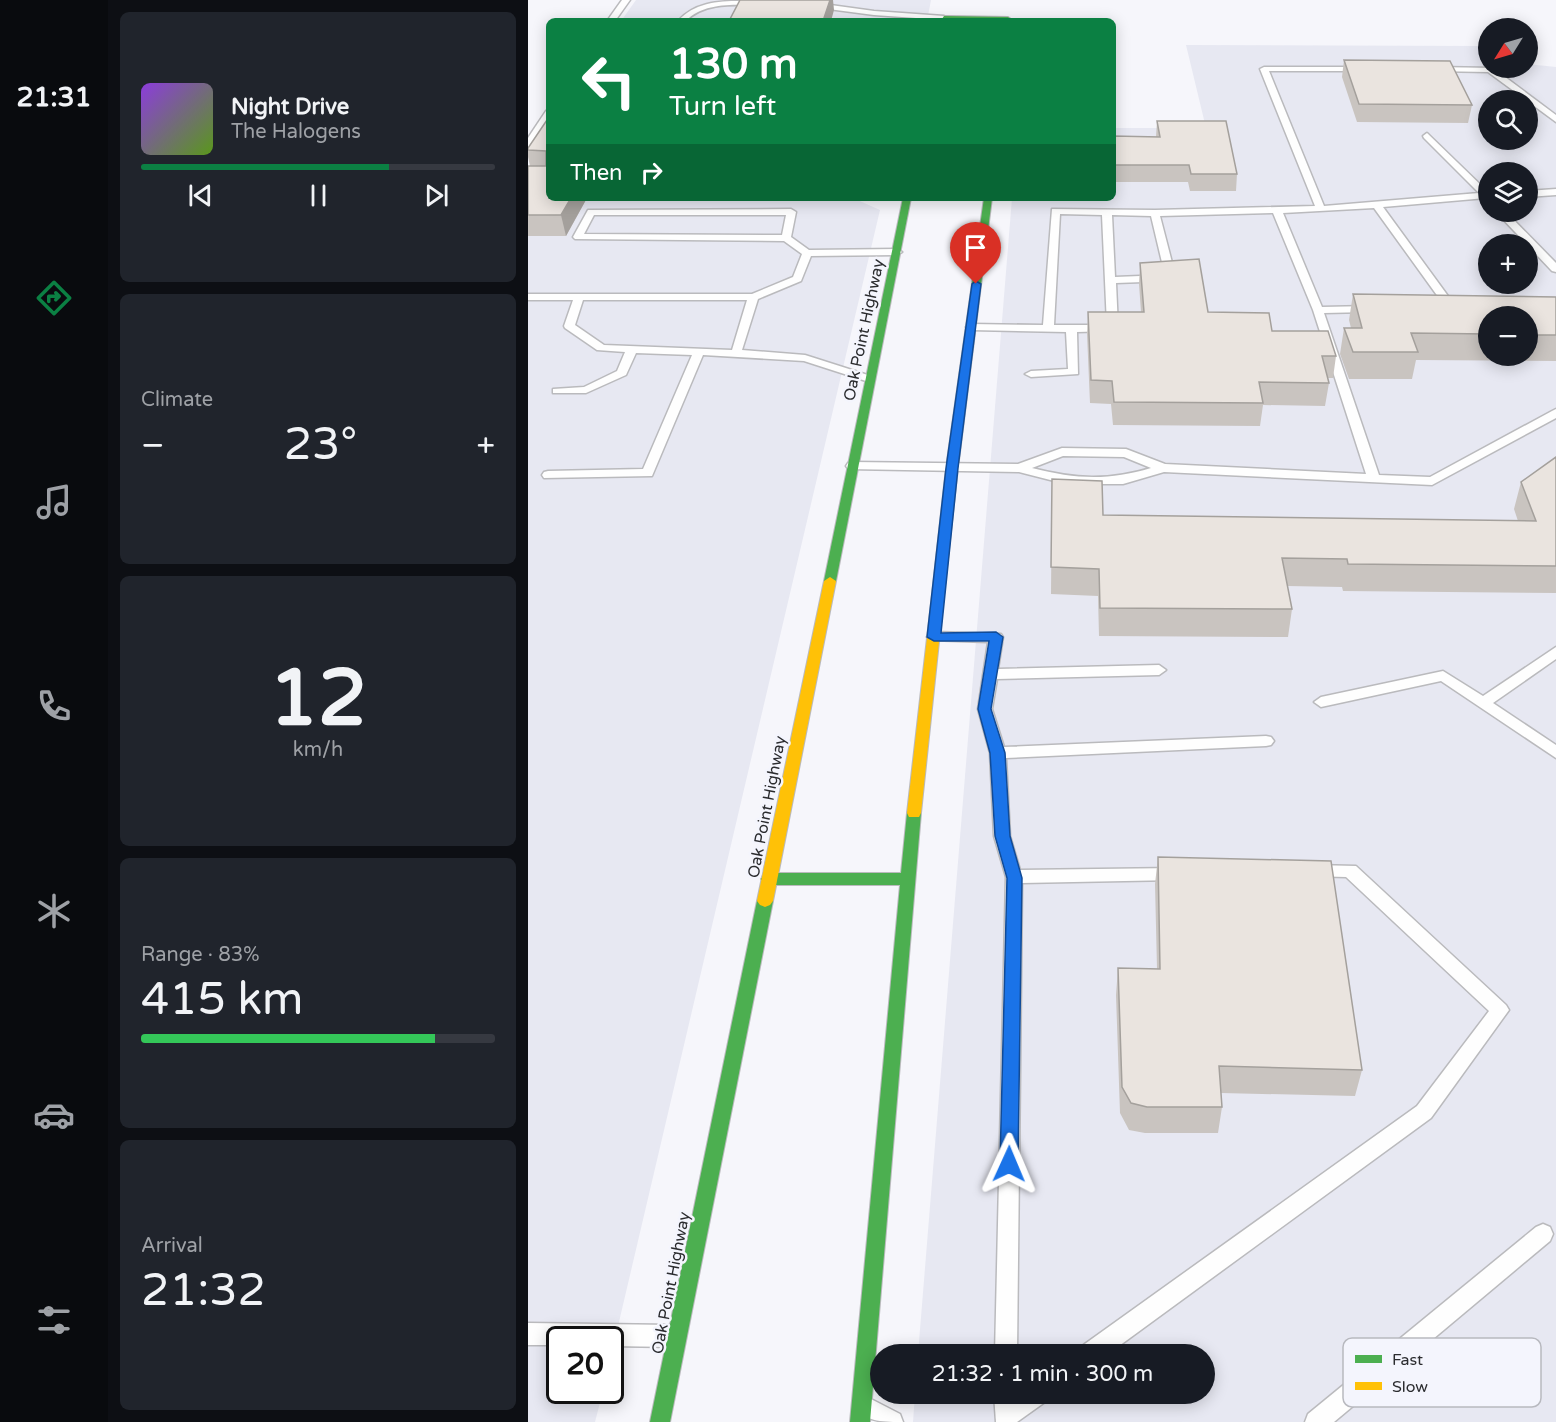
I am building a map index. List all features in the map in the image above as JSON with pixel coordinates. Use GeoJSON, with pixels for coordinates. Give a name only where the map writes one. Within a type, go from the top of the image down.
{"type":"FeatureCollection","features":[{"type":"Feature","properties":{"kind":"main road"},"geometry":{"type":"LineString","coordinates":[[944,18],[948,0]]}},
{"type":"Feature","properties":{"kind":"main road"},"geometry":{"type":"LineString","coordinates":[[966,18],[1009,16]]}},
{"type":"Feature","properties":{"kind":"main road","name":"Oak Point Highway"},"geometry":{"type":"LineString","coordinates":[[660,1422],[906,201]]}},
{"type":"Feature","properties":{"kind":"main road"},"geometry":{"type":"LineString","coordinates":[[861,1414],[907,879],[952,468],[988,201]]}},
{"type":"Feature","properties":{"kind":"main road"},"geometry":{"type":"LineString","coordinates":[[769,879],[907,879]]}},
{"type":"Feature","properties":{"kind":"lane"},"geometry":{"type":"LineString","coordinates":[[614,18],[626,0]]}},
{"type":"Feature","properties":{"kind":"lane"},"geometry":{"type":"LineString","coordinates":[[684,18],[701,8],[729,3],[764,3]]}},
{"type":"Feature","properties":{"kind":"lane"},"geometry":{"type":"LineString","coordinates":[[809,4],[841,3],[873,17],[908,18]]}},
{"type":"Feature","properties":{"kind":"lane"},"geometry":{"type":"LineString","coordinates":[[1321,209],[1264,69],[1370,69]]}},
{"type":"Feature","properties":{"kind":"lane"},"geometry":{"type":"LineString","coordinates":[[1426,69],[1490,70],[1556,119]]}},
{"type":"Feature","properties":{"kind":"lane"},"geometry":{"type":"LineString","coordinates":[[528,144],[546,117]]}},
{"type":"Feature","properties":{"kind":"lane"},"geometry":{"type":"LineString","coordinates":[[1427,136],[1478,187]]}},
{"type":"Feature","properties":{"kind":"lane"},"geometry":{"type":"LineString","coordinates":[[1538,193],[1556,192]]}},
{"type":"Feature","properties":{"kind":"lane"},"geometry":{"type":"LineString","coordinates":[[1047,328],[1055,211],[1277,212],[1478,197]]}},
{"type":"Feature","properties":{"kind":"lane"},"geometry":{"type":"LineString","coordinates":[[1377,205],[1451,307]]}},
{"type":"Feature","properties":{"kind":"lane"},"geometry":{"type":"LineString","coordinates":[[786,238],[791,212],[591,212],[578,237],[786,238],[807,253],[897,252]]}},
{"type":"Feature","properties":{"kind":"lane"},"geometry":{"type":"LineString","coordinates":[[970,327],[1113,328],[1107,212]]}},
{"type":"Feature","properties":{"kind":"lane"},"geometry":{"type":"LineString","coordinates":[[1277,212],[1318,310],[1374,478]]}},
{"type":"Feature","properties":{"kind":"lane"},"geometry":{"type":"LineString","coordinates":[[1111,280],[1171,278],[1155,213]]}},
{"type":"Feature","properties":{"kind":"lane"},"geometry":{"type":"LineString","coordinates":[[1511,222],[1556,269]]}},
{"type":"Feature","properties":{"kind":"lane"},"geometry":{"type":"LineString","coordinates":[[528,297],[753,297],[797,279],[807,253]]}},
{"type":"Feature","properties":{"kind":"lane"},"geometry":{"type":"LineString","coordinates":[[579,297],[569,326],[601,348],[805,358],[870,380]]}},
{"type":"Feature","properties":{"kind":"lane"},"geometry":{"type":"LineString","coordinates":[[736,353],[753,297]]}},
{"type":"Feature","properties":{"kind":"lane"},"geometry":{"type":"LineString","coordinates":[[1318,310],[1384,308]]}},
{"type":"Feature","properties":{"kind":"lane"},"geometry":{"type":"LineString","coordinates":[[1030,374],[1074,372],[1071,329]]}},
{"type":"Feature","properties":{"kind":"lane"},"geometry":{"type":"LineString","coordinates":[[557,391],[586,390],[622,373],[632,349]]}},
{"type":"Feature","properties":{"kind":"lane"},"geometry":{"type":"LineString","coordinates":[[548,475],[648,473],[699,352]]}},
{"type":"Feature","properties":{"kind":"lane"},"geometry":{"type":"LineString","coordinates":[[852,466],[1019,468],[1066,480],[1123,480],[1162,468],[1432,481],[1556,413]]}},
{"type":"Feature","properties":{"kind":"lane"},"geometry":{"type":"LineString","coordinates":[[1019,468],[1062,452],[1126,453],[1162,468]]}},
{"type":"Feature","properties":{"kind":"lane"},"geometry":{"type":"LineString","coordinates":[[934,637],[996,637],[985,709],[998,753],[1002,836],[1014,878],[1006,1344]]}},
{"type":"Feature","properties":{"kind":"lane"},"geometry":{"type":"LineString","coordinates":[[1483,703],[1556,652]]}},
{"type":"Feature","properties":{"kind":"lane"},"geometry":{"type":"LineString","coordinates":[[990,674],[1159,670]]}},
{"type":"Feature","properties":{"kind":"lane"},"geometry":{"type":"LineString","coordinates":[[1321,702],[1443,676],[1556,753]]}},
{"type":"Feature","properties":{"kind":"lane"},"geometry":{"type":"LineString","coordinates":[[998,753],[1266,741]]}},
{"type":"Feature","properties":{"kind":"lane"},"geometry":{"type":"LineString","coordinates":[[1104,1344],[1424,1112],[1500,1010],[1350,871],[1292,872]]}},
{"type":"Feature","properties":{"kind":"lane"},"geometry":{"type":"LineString","coordinates":[[1014,878],[1200,874]]}},
{"type":"Feature","properties":{"kind":"lane"},"geometry":{"type":"LineString","coordinates":[[1417,1338],[1543,1234]]}},
{"type":"Feature","properties":{"kind":"lane"},"geometry":{"type":"LineString","coordinates":[[528,1334],[678,1336]]}},
{"type":"Feature","properties":{"kind":"lane"},"geometry":{"type":"LineString","coordinates":[[1316,1422],[1343,1400]]}},
{"type":"Feature","properties":{"kind":"lane"},"geometry":{"type":"LineString","coordinates":[[1003,1420],[1004,1404]]}},
{"type":"Feature","properties":{"kind":"lane"},"geometry":{"type":"LineString","coordinates":[[1003,1420],[1023,1404]]}},
{"type":"Feature","properties":{"kind":"lane"},"geometry":{"type":"LineString","coordinates":[[861,1414],[892,1422]]}},
{"type":"Feature","properties":{"kind":"shaded area"},"geometry":{"type":"Polygon","coordinates":[[[636,0],[931,0],[928,18],[623,18],[636,0]]]}},
{"type":"Feature","properties":{"kind":"shaded area"},"geometry":{"type":"Polygon","coordinates":[[[1186,45],[1478,46],[1478,78],[1538,78],[1538,65],[1556,67],[1556,1422],[913,1422],[914,1404],[1215,1404],[1215,1344],[919,1344],[1012,201],[1116,201],[1116,128],[1206,128],[1186,45]]]}},
{"type":"Feature","properties":{"kind":"shaded area"},"geometry":{"type":"Polygon","coordinates":[[[528,180],[546,195],[546,201],[860,201],[880,210],[618,1326],[546,1326],[546,1404],[600,1404],[595,1422],[528,1422],[528,180]]]}},
{"type":"Feature","properties":{"kind":"building"},"geometry":{"type":"Polygon","coordinates":[[[740,0],[830,0],[824,18],[731,18],[740,0]]]}},
{"type":"Feature","properties":{"kind":"building"},"geometry":{"type":"Polygon","coordinates":[[[1344,60],[1450,61],[1472,105],[1359,104],[1344,60]]]}},
{"type":"Feature","properties":{"kind":"building"},"geometry":{"type":"Polygon","coordinates":[[[546,121],[546,151],[528,150],[546,121]]]}},
{"type":"Feature","properties":{"kind":"building"},"geometry":{"type":"Polygon","coordinates":[[[1157,121],[1226,121],[1237,174],[1191,174],[1189,165],[1116,165],[1116,136],[1160,137],[1157,121]]]}},
{"type":"Feature","properties":{"kind":"building"},"geometry":{"type":"Polygon","coordinates":[[[528,166],[546,166],[546,201],[569,201],[561,215],[528,215],[528,166]]]}},
{"type":"Feature","properties":{"kind":"building"},"geometry":{"type":"Polygon","coordinates":[[[1199,259],[1208,312],[1269,313],[1272,331],[1328,331],[1336,356],[1322,356],[1329,383],[1259,382],[1263,403],[1114,402],[1112,381],[1091,380],[1088,312],[1144,312],[1140,263],[1199,259]]]}},
{"type":"Feature","properties":{"kind":"building"},"geometry":{"type":"Polygon","coordinates":[[[1353,294],[1556,297],[1556,335],[1538,335],[1538,306],[1478,306],[1478,334],[1411,333],[1418,352],[1353,352],[1344,328],[1362,328],[1353,294]]]}},
{"type":"Feature","properties":{"kind":"building"},"geometry":{"type":"Polygon","coordinates":[[[1556,457],[1556,566],[1348,564],[1347,559],[1282,558],[1292,609],[1100,608],[1099,569],[1051,567],[1052,479],[1102,481],[1103,515],[1536,521],[1521,482],[1556,457]]]}},
{"type":"Feature","properties":{"kind":"building"},"geometry":{"type":"Polygon","coordinates":[[[1158,857],[1331,861],[1362,1070],[1219,1066],[1222,1107],[1147,1107],[1131,1103],[1122,1087],[1118,968],[1160,969],[1158,857]]]}},
{"type":"Feature","properties":{"kind":"traffic: fast"},"geometry":{"type":"LineString","coordinates":[[830,581],[906,201]]}},
{"type":"Feature","properties":{"kind":"traffic: fast"},"geometry":{"type":"LineString","coordinates":[[938,594],[952,468],[988,201]]}},
{"type":"Feature","properties":{"kind":"traffic: fast"},"geometry":{"type":"LineString","coordinates":[[860,1422],[914,813]]}},
{"type":"Feature","properties":{"kind":"traffic: fast"},"geometry":{"type":"LineString","coordinates":[[769,879],[907,879]]}},
{"type":"Feature","properties":{"kind":"traffic: fast"},"geometry":{"type":"LineString","coordinates":[[660,1422],[765,901]]}},
{"type":"Feature","properties":{"kind":"traffic: slow"},"geometry":{"type":"LineString","coordinates":[[765,901],[830,581]]}},
{"type":"Feature","properties":{"kind":"traffic: slow"},"geometry":{"type":"LineString","coordinates":[[914,813],[938,594]]}},
{"type":"Feature","properties":{"kind":"route"},"geometry":{"type":"LineString","coordinates":[[976,284],[952,468],[934,637],[996,637],[985,709],[998,753],[1002,836],[1014,878],[1009,1164]]}}]}
